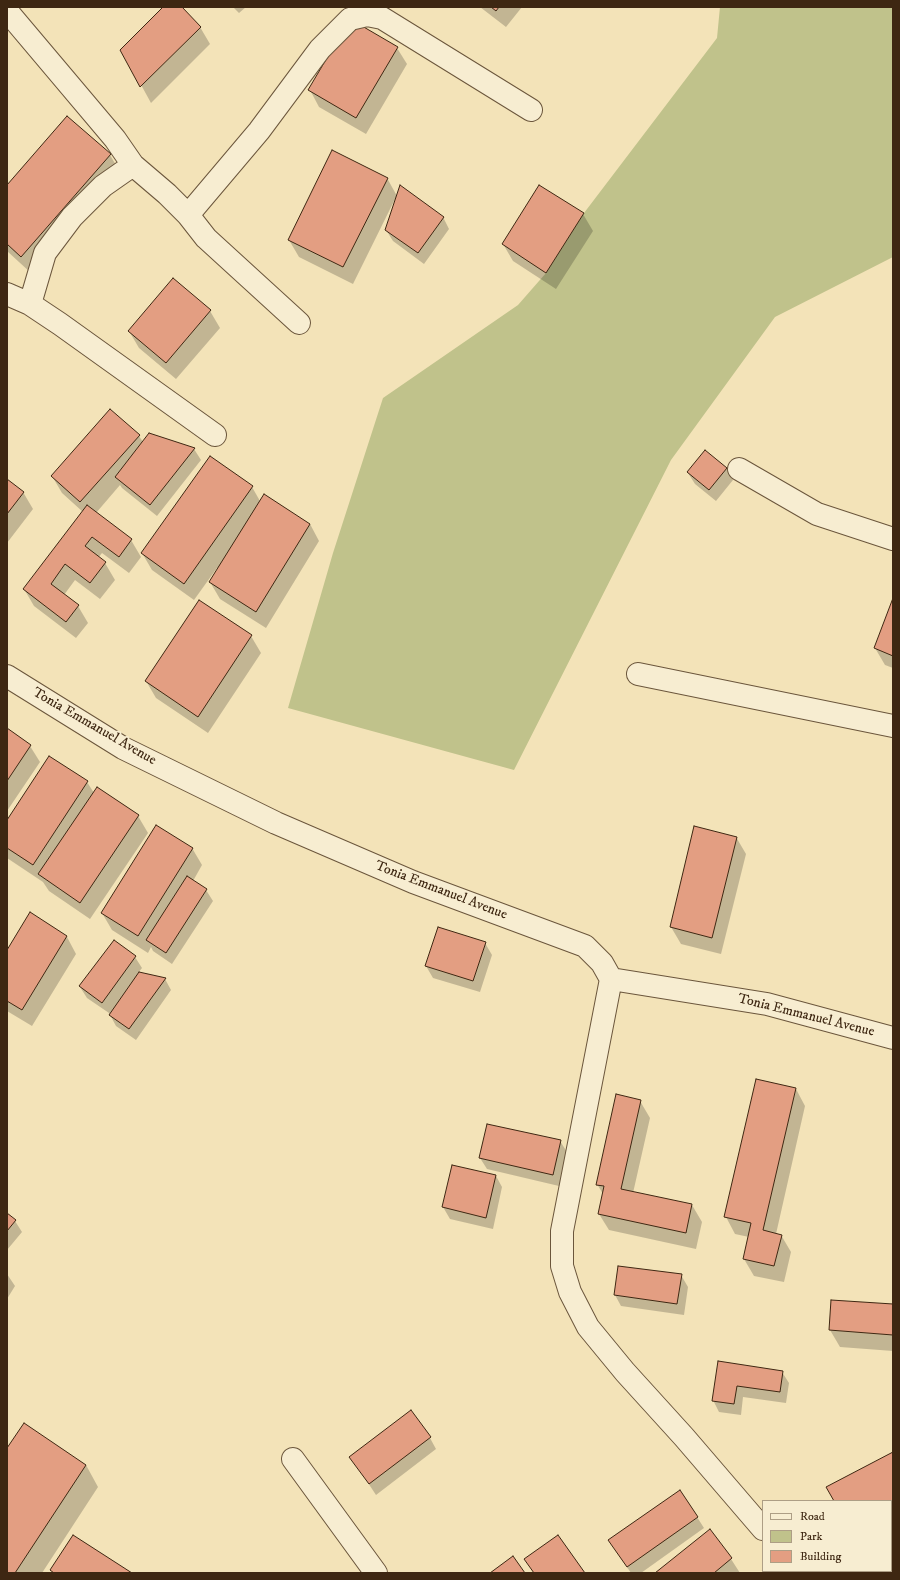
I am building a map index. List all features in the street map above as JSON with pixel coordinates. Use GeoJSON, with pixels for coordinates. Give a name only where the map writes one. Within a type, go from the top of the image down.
{"type":"FeatureCollection","features":[{"type":"Feature","properties":{"kind":"street"},"geometry":{"type":"LineString","coordinates":[[7,11],[115,139],[133,165],[188,215],[206,238],[299,323]]}},
{"type":"Feature","properties":{"kind":"street"},"geometry":{"type":"LineString","coordinates":[[188,215],[259,131],[320,49],[350,19],[367,15],[382,18],[531,110]]}},
{"type":"Feature","properties":{"kind":"street"},"geometry":{"type":"LineString","coordinates":[[30,304],[45,253],[72,217],[104,186],[133,165]]}},
{"type":"Feature","properties":{"kind":"street"},"geometry":{"type":"LineString","coordinates":[[7,294],[30,304],[215,435]]}},
{"type":"Feature","properties":{"kind":"street"},"geometry":{"type":"LineString","coordinates":[[739,469],[817,514],[893,539]]}},
{"type":"Feature","properties":{"kind":"street"},"geometry":{"type":"LineString","coordinates":[[638,674],[893,726]]}},
{"type":"Feature","properties":{"kind":"street","name":"Tonia Emmanuel Avenue"},"geometry":{"type":"LineString","coordinates":[[7,676],[123,748],[276,823],[413,882],[584,946],[602,963],[610,979],[768,1004],[893,1038]]}},
{"type":"Feature","properties":{"kind":"street"},"geometry":{"type":"LineString","coordinates":[[610,979],[562,1231],[562,1266],[570,1292],[588,1327],[624,1372],[684,1437],[762,1528]]}},
{"type":"Feature","properties":{"kind":"street"},"geometry":{"type":"LineString","coordinates":[[293,1459],[376,1573]]}},
{"type":"Feature","properties":{"kind":"green space"},"geometry":{"type":"Polygon","coordinates":[[[720,7],[893,7],[893,257],[775,317],[671,460],[514,770],[288,708],[333,553],[383,398],[518,305],[546,273],[584,213],[717,38],[720,7]]]}},
{"type":"Feature","properties":{"kind":"building"},"geometry":{"type":"Polygon","coordinates":[[[163,7],[182,7],[201,27],[140,87],[120,50],[163,7]]]}},
{"type":"Feature","properties":{"kind":"building"},"geometry":{"type":"Polygon","coordinates":[[[491,7],[499,7],[496,11],[491,7]]]}},
{"type":"Feature","properties":{"kind":"building"},"geometry":{"type":"Polygon","coordinates":[[[350,19],[398,47],[356,118],[308,90],[350,19]]]}},
{"type":"Feature","properties":{"kind":"building"},"geometry":{"type":"Polygon","coordinates":[[[67,116],[111,154],[21,257],[7,244],[7,185],[67,116]]]}},
{"type":"Feature","properties":{"kind":"building"},"geometry":{"type":"Polygon","coordinates":[[[332,150],[388,178],[343,267],[288,240],[332,150]]]}},
{"type":"Feature","properties":{"kind":"building"},"geometry":{"type":"Polygon","coordinates":[[[400,185],[444,217],[418,253],[385,230],[400,185]]]}},
{"type":"Feature","properties":{"kind":"building"},"geometry":{"type":"Polygon","coordinates":[[[539,185],[584,213],[546,273],[502,244],[539,185]]]}},
{"type":"Feature","properties":{"kind":"building"},"geometry":{"type":"Polygon","coordinates":[[[173,278],[211,310],[166,363],[128,331],[173,278]]]}},
{"type":"Feature","properties":{"kind":"building"},"geometry":{"type":"Polygon","coordinates":[[[110,409],[140,435],[80,502],[51,476],[110,409]]]}},
{"type":"Feature","properties":{"kind":"building"},"geometry":{"type":"Polygon","coordinates":[[[149,433],[195,448],[150,505],[115,477],[149,433]]]}},
{"type":"Feature","properties":{"kind":"building"},"geometry":{"type":"Polygon","coordinates":[[[705,450],[727,468],[709,490],[687,472],[705,450]]]}},
{"type":"Feature","properties":{"kind":"building"},"geometry":{"type":"Polygon","coordinates":[[[210,456],[253,486],[184,584],[141,553],[210,456]]]}},
{"type":"Feature","properties":{"kind":"building"},"geometry":{"type":"Polygon","coordinates":[[[7,479],[24,492],[7,514],[7,479]]]}},
{"type":"Feature","properties":{"kind":"building"},"geometry":{"type":"Polygon","coordinates":[[[264,494],[310,524],[256,612],[209,582],[264,494]]]}},
{"type":"Feature","properties":{"kind":"building"},"geometry":{"type":"Polygon","coordinates":[[[87,505],[132,539],[119,557],[92,537],[85,546],[106,562],[90,583],[65,564],[51,584],[79,605],[66,622],[23,589],[87,505]]]}},
{"type":"Feature","properties":{"kind":"building"},"geometry":{"type":"Polygon","coordinates":[[[893,598],[893,656],[874,648],[893,598]]]}},
{"type":"Feature","properties":{"kind":"building"},"geometry":{"type":"Polygon","coordinates":[[[199,600],[252,635],[198,717],[145,681],[199,600]]]}},
{"type":"Feature","properties":{"kind":"building"},"geometry":{"type":"Polygon","coordinates":[[[7,728],[31,745],[7,781],[7,728]]]}},
{"type":"Feature","properties":{"kind":"building"},"geometry":{"type":"Polygon","coordinates":[[[49,756],[88,781],[33,865],[7,848],[7,820],[49,756]]]}},
{"type":"Feature","properties":{"kind":"building"},"geometry":{"type":"Polygon","coordinates":[[[97,787],[139,815],[80,903],[38,874],[97,787]]]}},
{"type":"Feature","properties":{"kind":"building"},"geometry":{"type":"Polygon","coordinates":[[[156,825],[193,848],[138,936],[101,913],[156,825]]]}},
{"type":"Feature","properties":{"kind":"building"},"geometry":{"type":"Polygon","coordinates":[[[694,826],[737,837],[712,938],[670,927],[694,826]]]}},
{"type":"Feature","properties":{"kind":"building"},"geometry":{"type":"Polygon","coordinates":[[[187,876],[207,889],[166,953],[146,940],[187,876]]]}},
{"type":"Feature","properties":{"kind":"building"},"geometry":{"type":"Polygon","coordinates":[[[30,912],[67,936],[22,1010],[7,1001],[7,950],[30,912]]]}},
{"type":"Feature","properties":{"kind":"building"},"geometry":{"type":"Polygon","coordinates":[[[438,927],[486,942],[473,981],[425,966],[438,927]]]}},
{"type":"Feature","properties":{"kind":"building"},"geometry":{"type":"Polygon","coordinates":[[[114,940],[136,956],[102,1003],[79,986],[114,940]]]}},
{"type":"Feature","properties":{"kind":"building"},"geometry":{"type":"Polygon","coordinates":[[[139,972],[166,978],[129,1029],[109,1015],[139,972]]]}},
{"type":"Feature","properties":{"kind":"building"},"geometry":{"type":"Polygon","coordinates":[[[756,1079],[796,1088],[763,1230],[782,1235],[774,1266],[743,1259],[751,1223],[724,1217],[756,1079]]]}},
{"type":"Feature","properties":{"kind":"building"},"geometry":{"type":"Polygon","coordinates":[[[616,1094],[641,1100],[621,1189],[692,1204],[686,1233],[598,1214],[604,1186],[596,1185],[616,1094]]]}},
{"type":"Feature","properties":{"kind":"building"},"geometry":{"type":"Polygon","coordinates":[[[487,1124],[561,1140],[553,1175],[479,1158],[487,1124]]]}},
{"type":"Feature","properties":{"kind":"building"},"geometry":{"type":"Polygon","coordinates":[[[452,1165],[496,1175],[486,1218],[442,1207],[452,1165]]]}},
{"type":"Feature","properties":{"kind":"building"},"geometry":{"type":"Polygon","coordinates":[[[7,1213],[16,1220],[7,1231],[7,1213]]]}},
{"type":"Feature","properties":{"kind":"building"},"geometry":{"type":"Polygon","coordinates":[[[618,1266],[682,1274],[677,1304],[614,1295],[618,1266]]]}},
{"type":"Feature","properties":{"kind":"building"},"geometry":{"type":"Polygon","coordinates":[[[831,1300],[893,1304],[893,1335],[829,1330],[831,1300]]]}},
{"type":"Feature","properties":{"kind":"building"},"geometry":{"type":"Polygon","coordinates":[[[718,1361],[783,1371],[780,1392],[737,1386],[734,1404],[712,1401],[718,1361]]]}},
{"type":"Feature","properties":{"kind":"building"},"geometry":{"type":"Polygon","coordinates":[[[411,1410],[431,1437],[369,1484],[349,1457],[411,1410]]]}},
{"type":"Feature","properties":{"kind":"building"},"geometry":{"type":"Polygon","coordinates":[[[24,1423],[86,1465],[15,1573],[7,1573],[7,1448],[24,1423]]]}},
{"type":"Feature","properties":{"kind":"building"},"geometry":{"type":"Polygon","coordinates":[[[893,1452],[893,1530],[892,1500],[833,1500],[826,1487],[893,1452]]]}},
{"type":"Feature","properties":{"kind":"building"},"geometry":{"type":"Polygon","coordinates":[[[680,1490],[698,1517],[627,1567],[608,1540],[680,1490]]]}},
{"type":"Feature","properties":{"kind":"building"},"geometry":{"type":"Polygon","coordinates":[[[710,1529],[732,1558],[714,1573],[655,1573],[710,1529]]]}},
{"type":"Feature","properties":{"kind":"building"},"geometry":{"type":"Polygon","coordinates":[[[73,1535],[132,1573],[54,1573],[50,1570],[73,1535]]]}},
{"type":"Feature","properties":{"kind":"building"},"geometry":{"type":"Polygon","coordinates":[[[558,1535],[585,1573],[534,1573],[524,1559],[558,1535]]]}},
{"type":"Feature","properties":{"kind":"building"},"geometry":{"type":"Polygon","coordinates":[[[513,1556],[525,1573],[490,1573],[513,1556]]]}}]}
